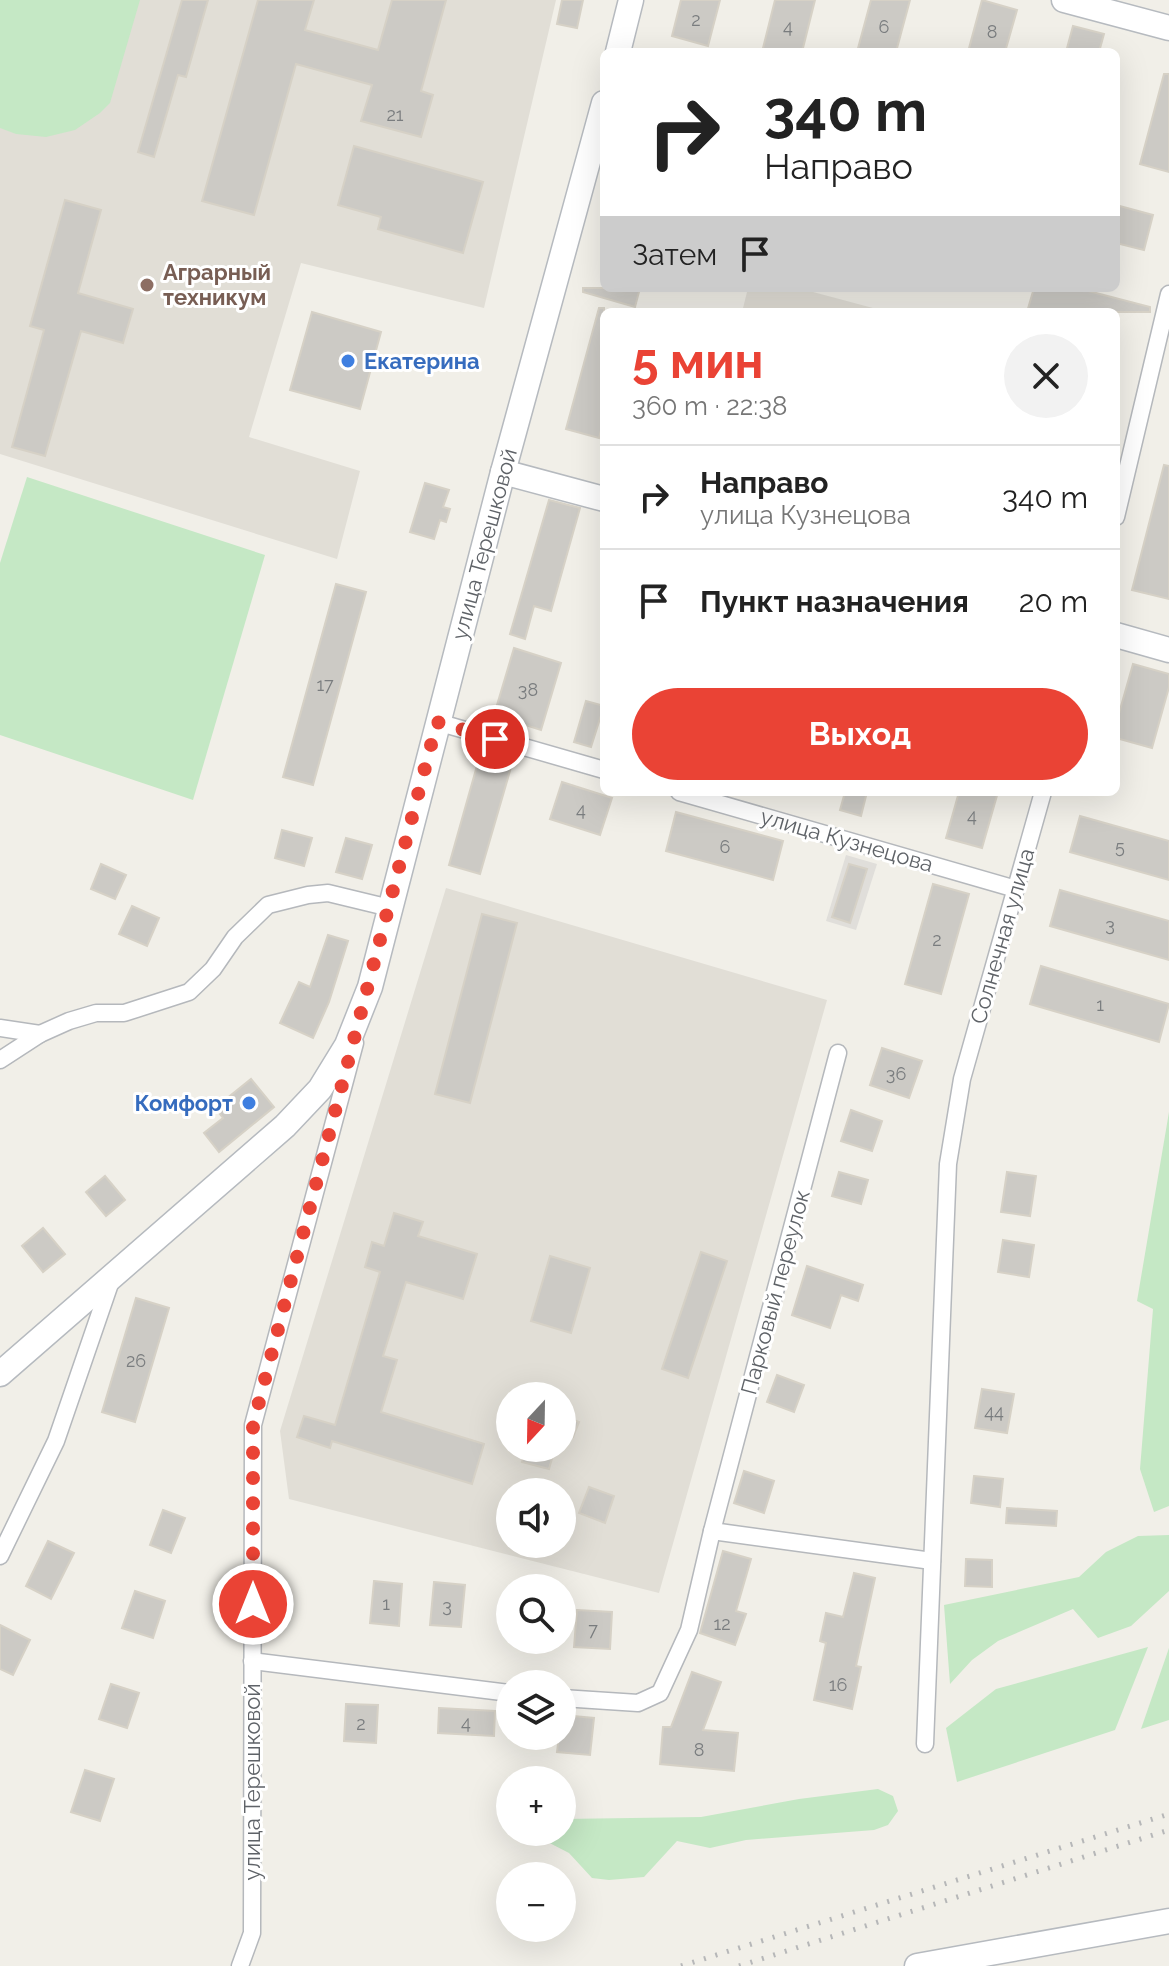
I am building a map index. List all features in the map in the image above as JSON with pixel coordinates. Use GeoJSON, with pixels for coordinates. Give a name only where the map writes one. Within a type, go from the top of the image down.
{"type":"FeatureCollection","features":[{"type":"Feature","properties":{"kind":"main road"},"geometry":{"type":"LineString","coordinates":[[619,48],[631,0]]}},
{"type":"Feature","properties":{"kind":"main road"},"geometry":{"type":"LineString","coordinates":[[1064,0],[1169,28]]}},
{"type":"Feature","properties":{"kind":"main road","name":"улица Терешковой"},"geometry":{"type":"LineString","coordinates":[[0,1374],[285,1126],[320,1089],[347,1045],[370,987],[503,472],[600,118]]}},
{"type":"Feature","properties":{"kind":"main road"},"geometry":{"type":"LineString","coordinates":[[503,472],[600,498]]}},
{"type":"Feature","properties":{"kind":"main road"},"geometry":{"type":"LineString","coordinates":[[1120,636],[1169,650]]}},
{"type":"Feature","properties":{"kind":"main road"},"geometry":{"type":"LineString","coordinates":[[917,1966],[1169,1921]]}},
{"type":"Feature","properties":{"kind":"street"},"geometry":{"type":"LineString","coordinates":[[1120,500],[1169,294]]}},
{"type":"Feature","properties":{"kind":"street"},"geometry":{"type":"LineString","coordinates":[[437,722],[600,769]]}},
{"type":"Feature","properties":{"kind":"street","name":"улица Кузнецова"},"geometry":{"type":"LineString","coordinates":[[693,796],[1016,889]]}},
{"type":"Feature","properties":{"kind":"street","name":"Солнечная улица"},"geometry":{"type":"LineString","coordinates":[[932,1561],[948,1164],[962,1079],[1042,796]]}},
{"type":"Feature","properties":{"kind":"street"},"geometry":{"type":"LineString","coordinates":[[0,1060],[40,1034],[69,1021],[96,1013],[124,1013],[189,992],[213,969],[235,937],[268,905],[328,893],[390,908]]}},
{"type":"Feature","properties":{"kind":"street","name":"улица Терешковой"},"geometry":{"type":"LineString","coordinates":[[240,1966],[252,1933],[253,1425],[370,987]]}},
{"type":"Feature","properties":{"kind":"street"},"geometry":{"type":"LineString","coordinates":[[0,1028],[40,1034]]}},
{"type":"Feature","properties":{"kind":"street","name":"Парковый переулок"},"geometry":{"type":"LineString","coordinates":[[576,1699],[638,1703],[660,1693],[689,1630],[712,1531],[838,1053]]}},
{"type":"Feature","properties":{"kind":"street","name":"улица Терешковой"},"geometry":{"type":"LineString","coordinates":[[0,1556],[56,1441],[113,1276]]}},
{"type":"Feature","properties":{"kind":"street"},"geometry":{"type":"LineString","coordinates":[[712,1531],[932,1561],[925,1744]]}},
{"type":"Feature","properties":{"kind":"street"},"geometry":{"type":"LineString","coordinates":[[252,1661],[496,1691]]}},
{"type":"Feature","properties":{"kind":"shaded area","name":"Аграрный техникум"},"geometry":{"type":"Polygon","coordinates":[[[0,0],[556,0],[484,308],[301,263],[249,437],[360,471],[337,559],[0,454],[0,0]]]}},
{"type":"Feature","properties":{"kind":"shaded area"},"geometry":{"type":"Polygon","coordinates":[[[747,292],[813,292],[873,308],[743,308],[747,292]]]}},
{"type":"Feature","properties":{"kind":"shaded area"},"geometry":{"type":"Polygon","coordinates":[[[846,855],[877,864],[856,930],[826,921],[846,855]]]}},
{"type":"Feature","properties":{"kind":"shaded area"},"geometry":{"type":"Polygon","coordinates":[[[446,888],[827,1000],[659,1593],[521,1558],[576,1558],[576,1478],[496,1478],[496,1552],[289,1499],[280,1431],[446,888]]]}},
{"type":"Feature","properties":{"kind":"green space"},"geometry":{"type":"Polygon","coordinates":[[[0,0],[140,0],[110,103],[100,113],[75,130],[46,137],[16,134],[0,128],[0,0]]]}},
{"type":"Feature","properties":{"kind":"green space"},"geometry":{"type":"Polygon","coordinates":[[[27,477],[265,555],[193,800],[0,735],[0,563],[27,477]]]}},
{"type":"Feature","properties":{"kind":"green space"},"geometry":{"type":"Polygon","coordinates":[[[1169,1112],[1169,1506],[1154,1512],[1140,1469],[1153,1309],[1137,1301],[1169,1112]]]}},
{"type":"Feature","properties":{"kind":"green space"},"geometry":{"type":"Polygon","coordinates":[[[1169,1535],[1169,1591],[1131,1626],[1098,1638],[1073,1609],[998,1641],[972,1660],[950,1684],[944,1605],[1079,1577],[1106,1552],[1138,1536],[1169,1535]]]}},
{"type":"Feature","properties":{"kind":"green space"},"geometry":{"type":"Polygon","coordinates":[[[1148,1647],[1115,1730],[957,1782],[946,1728],[996,1689],[1148,1647]]]}},
{"type":"Feature","properties":{"kind":"green space"},"geometry":{"type":"Polygon","coordinates":[[[1169,1648],[1169,1720],[1141,1729],[1169,1648]]]}},
{"type":"Feature","properties":{"kind":"green space"},"geometry":{"type":"Polygon","coordinates":[[[878,1789],[893,1796],[898,1811],[888,1825],[874,1830],[746,1840],[710,1848],[677,1841],[644,1877],[592,1878],[569,1853],[555,1846],[576,1846],[576,1819],[701,1817],[799,1799],[878,1789]]]}},
{"type":"Feature","properties":{"kind":"building"},"geometry":{"type":"Polygon","coordinates":[[[182,0],[208,0],[186,77],[178,75],[154,157],[138,152],[182,0]]]}},
{"type":"Feature","properties":{"kind":"building"},"geometry":{"type":"Polygon","coordinates":[[[258,0],[314,0],[305,30],[378,50],[392,0],[446,0],[421,91],[433,95],[421,137],[361,121],[372,85],[296,64],[254,215],[202,201],[258,0]]]}},
{"type":"Feature","properties":{"kind":"building"},"geometry":{"type":"Polygon","coordinates":[[[562,0],[583,0],[577,28],[557,24],[562,0]]]}},
{"type":"Feature","properties":{"kind":"building"},"geometry":{"type":"Polygon","coordinates":[[[681,0],[720,0],[708,46],[672,36],[681,0]]]}},
{"type":"Feature","properties":{"kind":"building"},"geometry":{"type":"Polygon","coordinates":[[[775,0],[815,0],[803,48],[763,48],[775,0]]]}},
{"type":"Feature","properties":{"kind":"building"},"geometry":{"type":"Polygon","coordinates":[[[871,0],[910,0],[897,48],[858,48],[871,0]]]}},
{"type":"Feature","properties":{"kind":"building"},"geometry":{"type":"Polygon","coordinates":[[[982,0],[1017,10],[1006,48],[969,48],[982,0]]]}},
{"type":"Feature","properties":{"kind":"building"},"geometry":{"type":"Polygon","coordinates":[[[1073,26],[1104,34],[1100,48],[1067,48],[1073,26]]]}},
{"type":"Feature","properties":{"kind":"building"},"geometry":{"type":"Polygon","coordinates":[[[1164,74],[1169,74],[1169,172],[1140,164],[1164,74]]]}},
{"type":"Feature","properties":{"kind":"building"},"geometry":{"type":"Polygon","coordinates":[[[354,146],[483,182],[463,253],[378,229],[381,217],[338,205],[354,146]]]}},
{"type":"Feature","properties":{"kind":"building"},"geometry":{"type":"Polygon","coordinates":[[[65,200],[101,210],[78,293],[133,309],[123,343],[81,331],[45,456],[12,447],[44,330],[30,326],[65,200]]]}},
{"type":"Feature","properties":{"kind":"building"},"geometry":{"type":"Polygon","coordinates":[[[1120,206],[1153,215],[1144,250],[1120,244],[1120,206]]]}},
{"type":"Feature","properties":{"kind":"building"},"geometry":{"type":"Polygon","coordinates":[[[583,288],[600,288],[600,292],[639,292],[635,307],[583,292],[583,288]]]}},
{"type":"Feature","properties":{"kind":"building"},"geometry":{"type":"Polygon","coordinates":[[[1033,292],[1092,292],[1150,307],[1150,312],[1120,312],[1120,308],[1028,308],[1033,292]]]}},
{"type":"Feature","properties":{"kind":"building"},"geometry":{"type":"Polygon","coordinates":[[[599,308],[600,308],[599,438],[566,429],[599,308]]]}},
{"type":"Feature","properties":{"kind":"building"},"geometry":{"type":"Polygon","coordinates":[[[312,312],[381,332],[360,409],[290,390],[312,312]]]}},
{"type":"Feature","properties":{"kind":"building"},"geometry":{"type":"Polygon","coordinates":[[[1164,465],[1169,466],[1169,599],[1132,590],[1164,465]]]}},
{"type":"Feature","properties":{"kind":"building"},"geometry":{"type":"Polygon","coordinates":[[[425,483],[449,490],[443,507],[450,509],[446,522],[440,520],[434,539],[410,532],[425,483]]]}},
{"type":"Feature","properties":{"kind":"building"},"geometry":{"type":"Polygon","coordinates":[[[549,500],[580,508],[551,611],[534,606],[525,639],[510,634],[549,500]]]}},
{"type":"Feature","properties":{"kind":"building"},"geometry":{"type":"Polygon","coordinates":[[[336,584],[366,592],[313,785],[283,777],[336,584]]]}},
{"type":"Feature","properties":{"kind":"building"},"geometry":{"type":"Polygon","coordinates":[[[514,648],[561,663],[541,730],[494,715],[514,648]]]}},
{"type":"Feature","properties":{"kind":"building"},"geometry":{"type":"Polygon","coordinates":[[[1133,664],[1169,674],[1169,687],[1152,748],[1120,739],[1120,710],[1133,664]]]}},
{"type":"Feature","properties":{"kind":"building"},"geometry":{"type":"Polygon","coordinates":[[[586,701],[600,705],[600,719],[591,747],[574,742],[586,701]]]}},
{"type":"Feature","properties":{"kind":"building"},"geometry":{"type":"Polygon","coordinates":[[[480,755],[512,764],[480,874],[449,865],[480,755]]]}},
{"type":"Feature","properties":{"kind":"building"},"geometry":{"type":"Polygon","coordinates":[[[562,782],[612,798],[600,835],[550,819],[562,782]]]}},
{"type":"Feature","properties":{"kind":"building"},"geometry":{"type":"Polygon","coordinates":[[[844,796],[866,796],[861,816],[840,810],[844,796]]]}},
{"type":"Feature","properties":{"kind":"building"},"geometry":{"type":"Polygon","coordinates":[[[958,796],[997,796],[982,848],[946,838],[958,796]]]}},
{"type":"Feature","properties":{"kind":"building"},"geometry":{"type":"Polygon","coordinates":[[[676,812],[783,841],[773,880],[666,851],[676,812]]]}},
{"type":"Feature","properties":{"kind":"building"},"geometry":{"type":"Polygon","coordinates":[[[1080,816],[1169,841],[1169,880],[1070,852],[1080,816]]]}},
{"type":"Feature","properties":{"kind":"building"},"geometry":{"type":"Polygon","coordinates":[[[282,830],[312,838],[304,866],[275,858],[282,830]]]}},
{"type":"Feature","properties":{"kind":"building"},"geometry":{"type":"Polygon","coordinates":[[[346,838],[372,845],[362,879],[336,872],[346,838]]]}},
{"type":"Feature","properties":{"kind":"building"},"geometry":{"type":"Polygon","coordinates":[[[101,864],[126,875],[115,899],[91,889],[101,864]]]}},
{"type":"Feature","properties":{"kind":"building"},"geometry":{"type":"Polygon","coordinates":[[[849,864],[867,869],[850,923],[832,917],[849,864]]]}},
{"type":"Feature","properties":{"kind":"building"},"geometry":{"type":"Polygon","coordinates":[[[933,884],[969,894],[941,994],[905,984],[933,884]]]}},
{"type":"Feature","properties":{"kind":"building"},"geometry":{"type":"Polygon","coordinates":[[[1060,890],[1169,921],[1169,960],[1050,926],[1060,890]]]}},
{"type":"Feature","properties":{"kind":"building"},"geometry":{"type":"Polygon","coordinates":[[[132,906],[159,918],[147,946],[119,934],[132,906]]]}},
{"type":"Feature","properties":{"kind":"building"},"geometry":{"type":"Polygon","coordinates":[[[482,914],[517,923],[470,1103],[435,1094],[482,914]]]}},
{"type":"Feature","properties":{"kind":"building"},"geometry":{"type":"Polygon","coordinates":[[[328,935],[348,941],[329,1002],[313,1038],[280,1023],[299,982],[310,987],[328,935]]]}},
{"type":"Feature","properties":{"kind":"building"},"geometry":{"type":"Polygon","coordinates":[[[1041,966],[1169,1004],[1159,1042],[1030,1004],[1041,966]]]}},
{"type":"Feature","properties":{"kind":"building"},"geometry":{"type":"Polygon","coordinates":[[[882,1048],[922,1061],[909,1098],[870,1085],[882,1048]]]}},
{"type":"Feature","properties":{"kind":"building"},"geometry":{"type":"Polygon","coordinates":[[[251,1079],[274,1107],[219,1152],[204,1133],[223,1118],[215,1108],[251,1079]]]}},
{"type":"Feature","properties":{"kind":"building"},"geometry":{"type":"Polygon","coordinates":[[[851,1110],[882,1121],[872,1151],[841,1141],[851,1110]]]}},
{"type":"Feature","properties":{"kind":"building"},"geometry":{"type":"Polygon","coordinates":[[[839,1172],[868,1180],[861,1204],[832,1196],[839,1172]]]}},
{"type":"Feature","properties":{"kind":"building"},"geometry":{"type":"Polygon","coordinates":[[[1007,1172],[1036,1176],[1030,1216],[1001,1212],[1007,1172]]]}},
{"type":"Feature","properties":{"kind":"building"},"geometry":{"type":"Polygon","coordinates":[[[105,1176],[125,1200],[106,1216],[86,1192],[105,1176]]]}},
{"type":"Feature","properties":{"kind":"building"},"geometry":{"type":"Polygon","coordinates":[[[394,1213],[423,1222],[418,1236],[477,1254],[463,1299],[406,1282],[383,1356],[397,1360],[381,1412],[484,1444],[472,1484],[332,1441],[330,1448],[297,1437],[304,1416],[335,1425],[380,1272],[365,1267],[372,1242],[384,1246],[394,1213]]]}},
{"type":"Feature","properties":{"kind":"building"},"geometry":{"type":"Polygon","coordinates":[[[43,1228],[65,1254],[43,1272],[22,1246],[43,1228]]]}},
{"type":"Feature","properties":{"kind":"building"},"geometry":{"type":"Polygon","coordinates":[[[1003,1240],[1034,1245],[1029,1277],[998,1272],[1003,1240]]]}},
{"type":"Feature","properties":{"kind":"building"},"geometry":{"type":"Polygon","coordinates":[[[701,1252],[727,1261],[688,1378],[662,1369],[701,1252]]]}},
{"type":"Feature","properties":{"kind":"building"},"geometry":{"type":"Polygon","coordinates":[[[550,1256],[590,1268],[571,1333],[531,1321],[550,1256]]]}},
{"type":"Feature","properties":{"kind":"building"},"geometry":{"type":"Polygon","coordinates":[[[807,1266],[863,1285],[858,1301],[841,1295],[830,1328],[792,1315],[807,1266]]]}},
{"type":"Feature","properties":{"kind":"building"},"geometry":{"type":"Polygon","coordinates":[[[136,1298],[169,1308],[135,1422],[102,1412],[136,1298]]]}},
{"type":"Feature","properties":{"kind":"building"},"geometry":{"type":"Polygon","coordinates":[[[777,1375],[804,1385],[794,1412],[767,1402],[777,1375]]]}},
{"type":"Feature","properties":{"kind":"building"},"geometry":{"type":"Polygon","coordinates":[[[982,1389],[1014,1394],[1007,1433],[975,1428],[982,1389]]]}},
{"type":"Feature","properties":{"kind":"building"},"geometry":{"type":"Polygon","coordinates":[[[522,1462],[551,1462],[549,1469],[522,1462]]]}},
{"type":"Feature","properties":{"kind":"building"},"geometry":{"type":"Polygon","coordinates":[[[744,1471],[774,1481],[764,1513],[734,1503],[744,1471]]]}},
{"type":"Feature","properties":{"kind":"building"},"geometry":{"type":"Polygon","coordinates":[[[974,1476],[1003,1479],[1000,1507],[971,1503],[974,1476]]]}},
{"type":"Feature","properties":{"kind":"building"},"geometry":{"type":"Polygon","coordinates":[[[589,1487],[614,1496],[605,1523],[579,1513],[589,1487]]]}},
{"type":"Feature","properties":{"kind":"building"},"geometry":{"type":"Polygon","coordinates":[[[1007,1508],[1057,1511],[1056,1526],[1006,1523],[1007,1508]]]}},
{"type":"Feature","properties":{"kind":"building"},"geometry":{"type":"Polygon","coordinates":[[[163,1510],[185,1518],[171,1553],[150,1545],[163,1510]]]}},
{"type":"Feature","properties":{"kind":"building"},"geometry":{"type":"Polygon","coordinates":[[[48,1541],[74,1553],[51,1599],[26,1586],[48,1541]]]}},
{"type":"Feature","properties":{"kind":"building"},"geometry":{"type":"Polygon","coordinates":[[[723,1551],[751,1559],[736,1611],[746,1614],[735,1645],[700,1633],[723,1551]]]}},
{"type":"Feature","properties":{"kind":"building"},"geometry":{"type":"Polygon","coordinates":[[[966,1559],[992,1560],[992,1587],[965,1586],[966,1559]]]}},
{"type":"Feature","properties":{"kind":"building"},"geometry":{"type":"Polygon","coordinates":[[[854,1573],[875,1578],[856,1666],[861,1667],[852,1709],[814,1700],[826,1643],[820,1641],[826,1613],[843,1617],[854,1573]]]}},
{"type":"Feature","properties":{"kind":"building"},"geometry":{"type":"Polygon","coordinates":[[[374,1581],[402,1584],[399,1626],[370,1623],[374,1581]]]}},
{"type":"Feature","properties":{"kind":"building"},"geometry":{"type":"Polygon","coordinates":[[[434,1582],[465,1585],[461,1627],[430,1625],[434,1582]]]}},
{"type":"Feature","properties":{"kind":"building"},"geometry":{"type":"Polygon","coordinates":[[[135,1591],[165,1601],[153,1638],[122,1628],[135,1591]]]}},
{"type":"Feature","properties":{"kind":"building"},"geometry":{"type":"Polygon","coordinates":[[[577,1610],[612,1612],[610,1649],[576,1647],[577,1610]]]}},
{"type":"Feature","properties":{"kind":"building"},"geometry":{"type":"Polygon","coordinates":[[[0,1625],[30,1640],[13,1675],[0,1669],[0,1625]]]}},
{"type":"Feature","properties":{"kind":"building"},"geometry":{"type":"Polygon","coordinates":[[[692,1672],[721,1682],[703,1730],[738,1733],[734,1771],[660,1764],[663,1727],[671,1727],[692,1672]]]}},
{"type":"Feature","properties":{"kind":"building"},"geometry":{"type":"Polygon","coordinates":[[[111,1684],[139,1693],[127,1728],[99,1719],[111,1684]]]}},
{"type":"Feature","properties":{"kind":"building"},"geometry":{"type":"Polygon","coordinates":[[[346,1704],[378,1705],[376,1743],[344,1741],[346,1704]]]}},
{"type":"Feature","properties":{"kind":"building"},"geometry":{"type":"Polygon","coordinates":[[[439,1708],[495,1711],[494,1736],[438,1733],[439,1708]]]}},
{"type":"Feature","properties":{"kind":"building"},"geometry":{"type":"Polygon","coordinates":[[[576,1716],[594,1718],[590,1755],[557,1752],[576,1750],[576,1716]]]}},
{"type":"Feature","properties":{"kind":"building"},"geometry":{"type":"Polygon","coordinates":[[[85,1770],[114,1779],[100,1821],[71,1812],[85,1770]]]}},
{"type":"Feature","properties":{"kind":"railway"},"geometry":{"type":"LineString","coordinates":[[681,1966],[1169,1814]]}},
{"type":"Feature","properties":{"kind":"railway"},"geometry":{"type":"LineString","coordinates":[[739,1966],[1169,1830]]}},
{"type":"Feature","properties":{"kind":"place","name":"Аграрный техникум"},"geometry":{"type":"Point","coordinates":[147,285]}},
{"type":"Feature","properties":{"kind":"place","name":"Екатерина"},"geometry":{"type":"Point","coordinates":[348,361]}},
{"type":"Feature","properties":{"kind":"place","name":"Комфорт"},"geometry":{"type":"Point","coordinates":[249,1103]}},
{"type":"Feature","properties":{"kind":"route"},"geometry":{"type":"LineString","coordinates":[[253,1604],[253,1425],[437,722],[495,739]]}}]}
